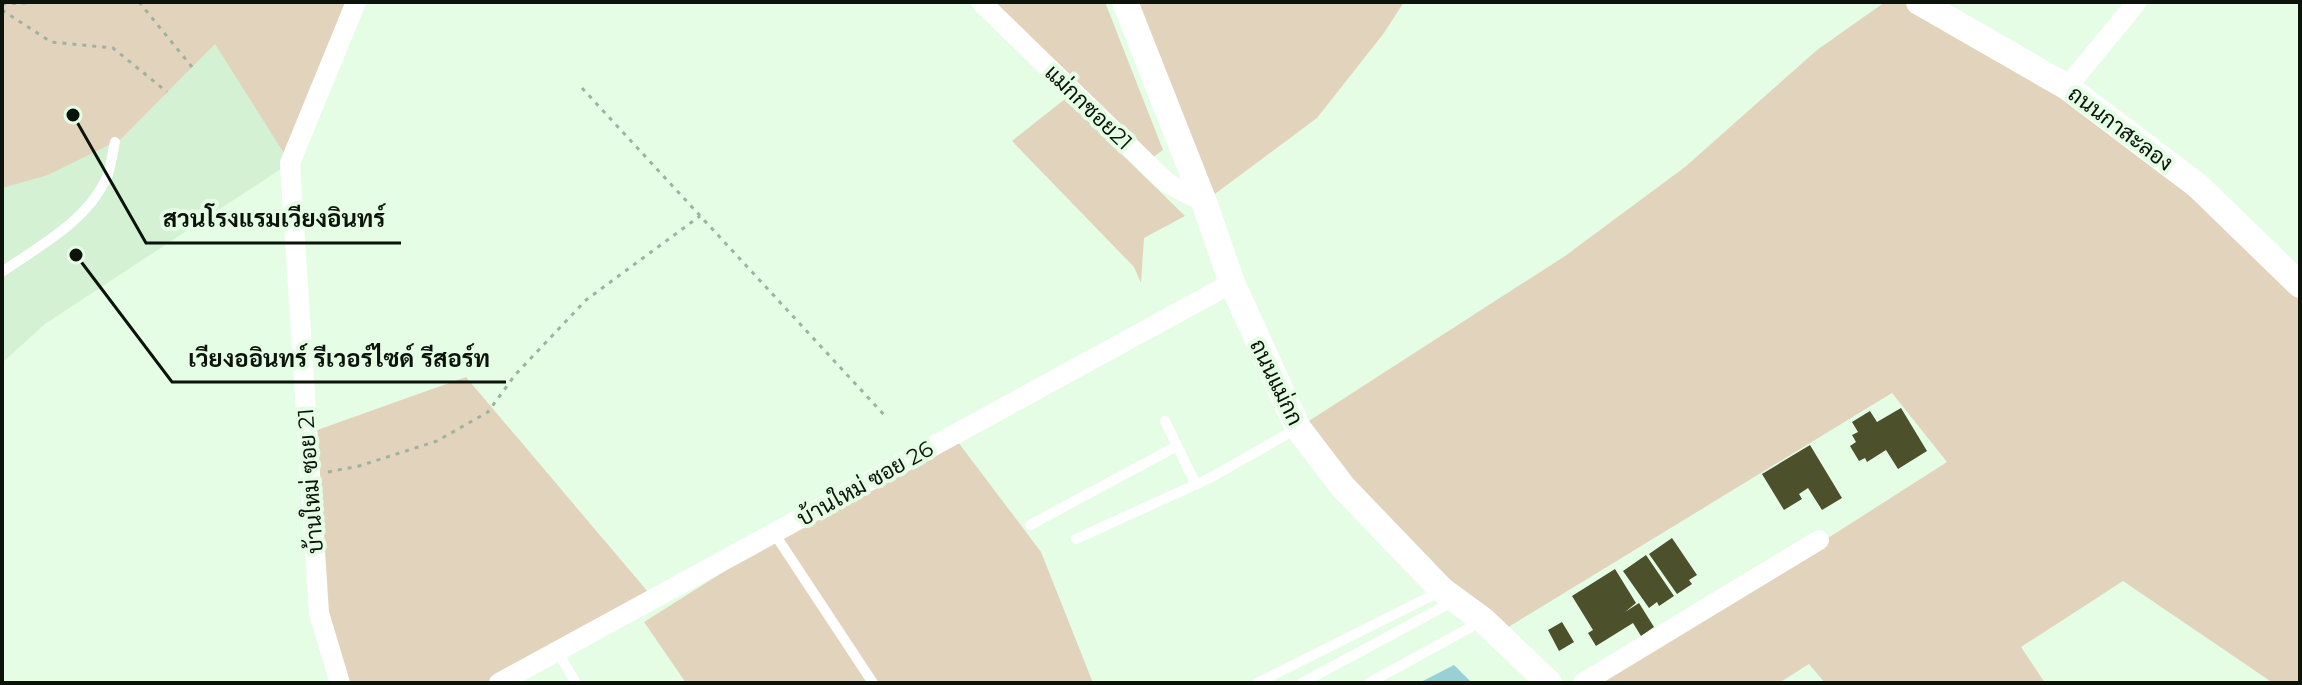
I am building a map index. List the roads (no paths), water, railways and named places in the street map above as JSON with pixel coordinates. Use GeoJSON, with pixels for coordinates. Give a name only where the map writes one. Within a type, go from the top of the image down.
{"type":"FeatureCollection","features":[{"type":"Feature","properties":{"kind":"street","name":"บ้านใหม่ ซอย 21"},"geometry":{"type":"LineString","coordinates":[[340,683],[319,613],[290,163],[356,2]]}},
{"type":"Feature","properties":{"kind":"street","name":"แม่กกซอย21"},"geometry":{"type":"LineString","coordinates":[[981,2],[1167,183],[1204,202]]}},
{"type":"Feature","properties":{"kind":"street","name":"ถนนแม่กก"},"geometry":{"type":"LineString","coordinates":[[1125,2],[1204,202],[1232,283],[1298,428],[1343,487],[1449,595],[1483,620],[1549,683]]}},
{"type":"Feature","properties":{"kind":"street","name":"ถนนกาสะลอง"},"geometry":{"type":"LineString","coordinates":[[1919,2],[2067,87],[2198,186],[2300,285]]}},
{"type":"Feature","properties":{"kind":"street"},"geometry":{"type":"LineString","coordinates":[[2067,87],[2137,2]]}},
{"type":"Feature","properties":{"kind":"street","name":"บ้านใหม่ ซอย 26"},"geometry":{"type":"LineString","coordinates":[[499,683],[1232,283]]}},
{"type":"Feature","properties":{"kind":"street"},"geometry":{"type":"LineString","coordinates":[[1583,683],[1819,540]]}},
{"type":"Feature","properties":{"kind":"lane"},"geometry":{"type":"LineString","coordinates":[[2,272],[69,225],[93,199],[107,178],[115,142]]}},
{"type":"Feature","properties":{"kind":"lane"},"geometry":{"type":"LineString","coordinates":[[1165,421],[1196,485]]}},
{"type":"Feature","properties":{"kind":"lane"},"geometry":{"type":"LineString","coordinates":[[1076,539],[1196,485],[1298,428]]}},
{"type":"Feature","properties":{"kind":"lane"},"geometry":{"type":"LineString","coordinates":[[1030,525],[1177,446]]}},
{"type":"Feature","properties":{"kind":"lane"},"geometry":{"type":"LineString","coordinates":[[774,533],[873,683]]}},
{"type":"Feature","properties":{"kind":"lane"},"geometry":{"type":"LineString","coordinates":[[1257,683],[1449,595]]}},
{"type":"Feature","properties":{"kind":"lane"},"geometry":{"type":"LineString","coordinates":[[1302,683],[1449,595]]}},
{"type":"Feature","properties":{"kind":"lane"},"geometry":{"type":"LineString","coordinates":[[1369,683],[1483,620]]}},
{"type":"Feature","properties":{"kind":"lane"},"geometry":{"type":"LineString","coordinates":[[557,651],[576,683]]}},
{"type":"Feature","properties":{"kind":"water"},"geometry":{"type":"Polygon","coordinates":[[[1454,665],[1472,683],[1420,683],[1421,682],[1454,665]]]}},
{"type":"Feature","properties":{"kind":"place","name":"สวนโรงแรมเวียงอินทร์"},"geometry":{"type":"Point","coordinates":[73,115]}},
{"type":"Feature","properties":{"kind":"place","name":"เวียงออินทร์ รีเวอร์ไซด์ รีสอร์ท"},"geometry":{"type":"Point","coordinates":[76,255]}}]}
